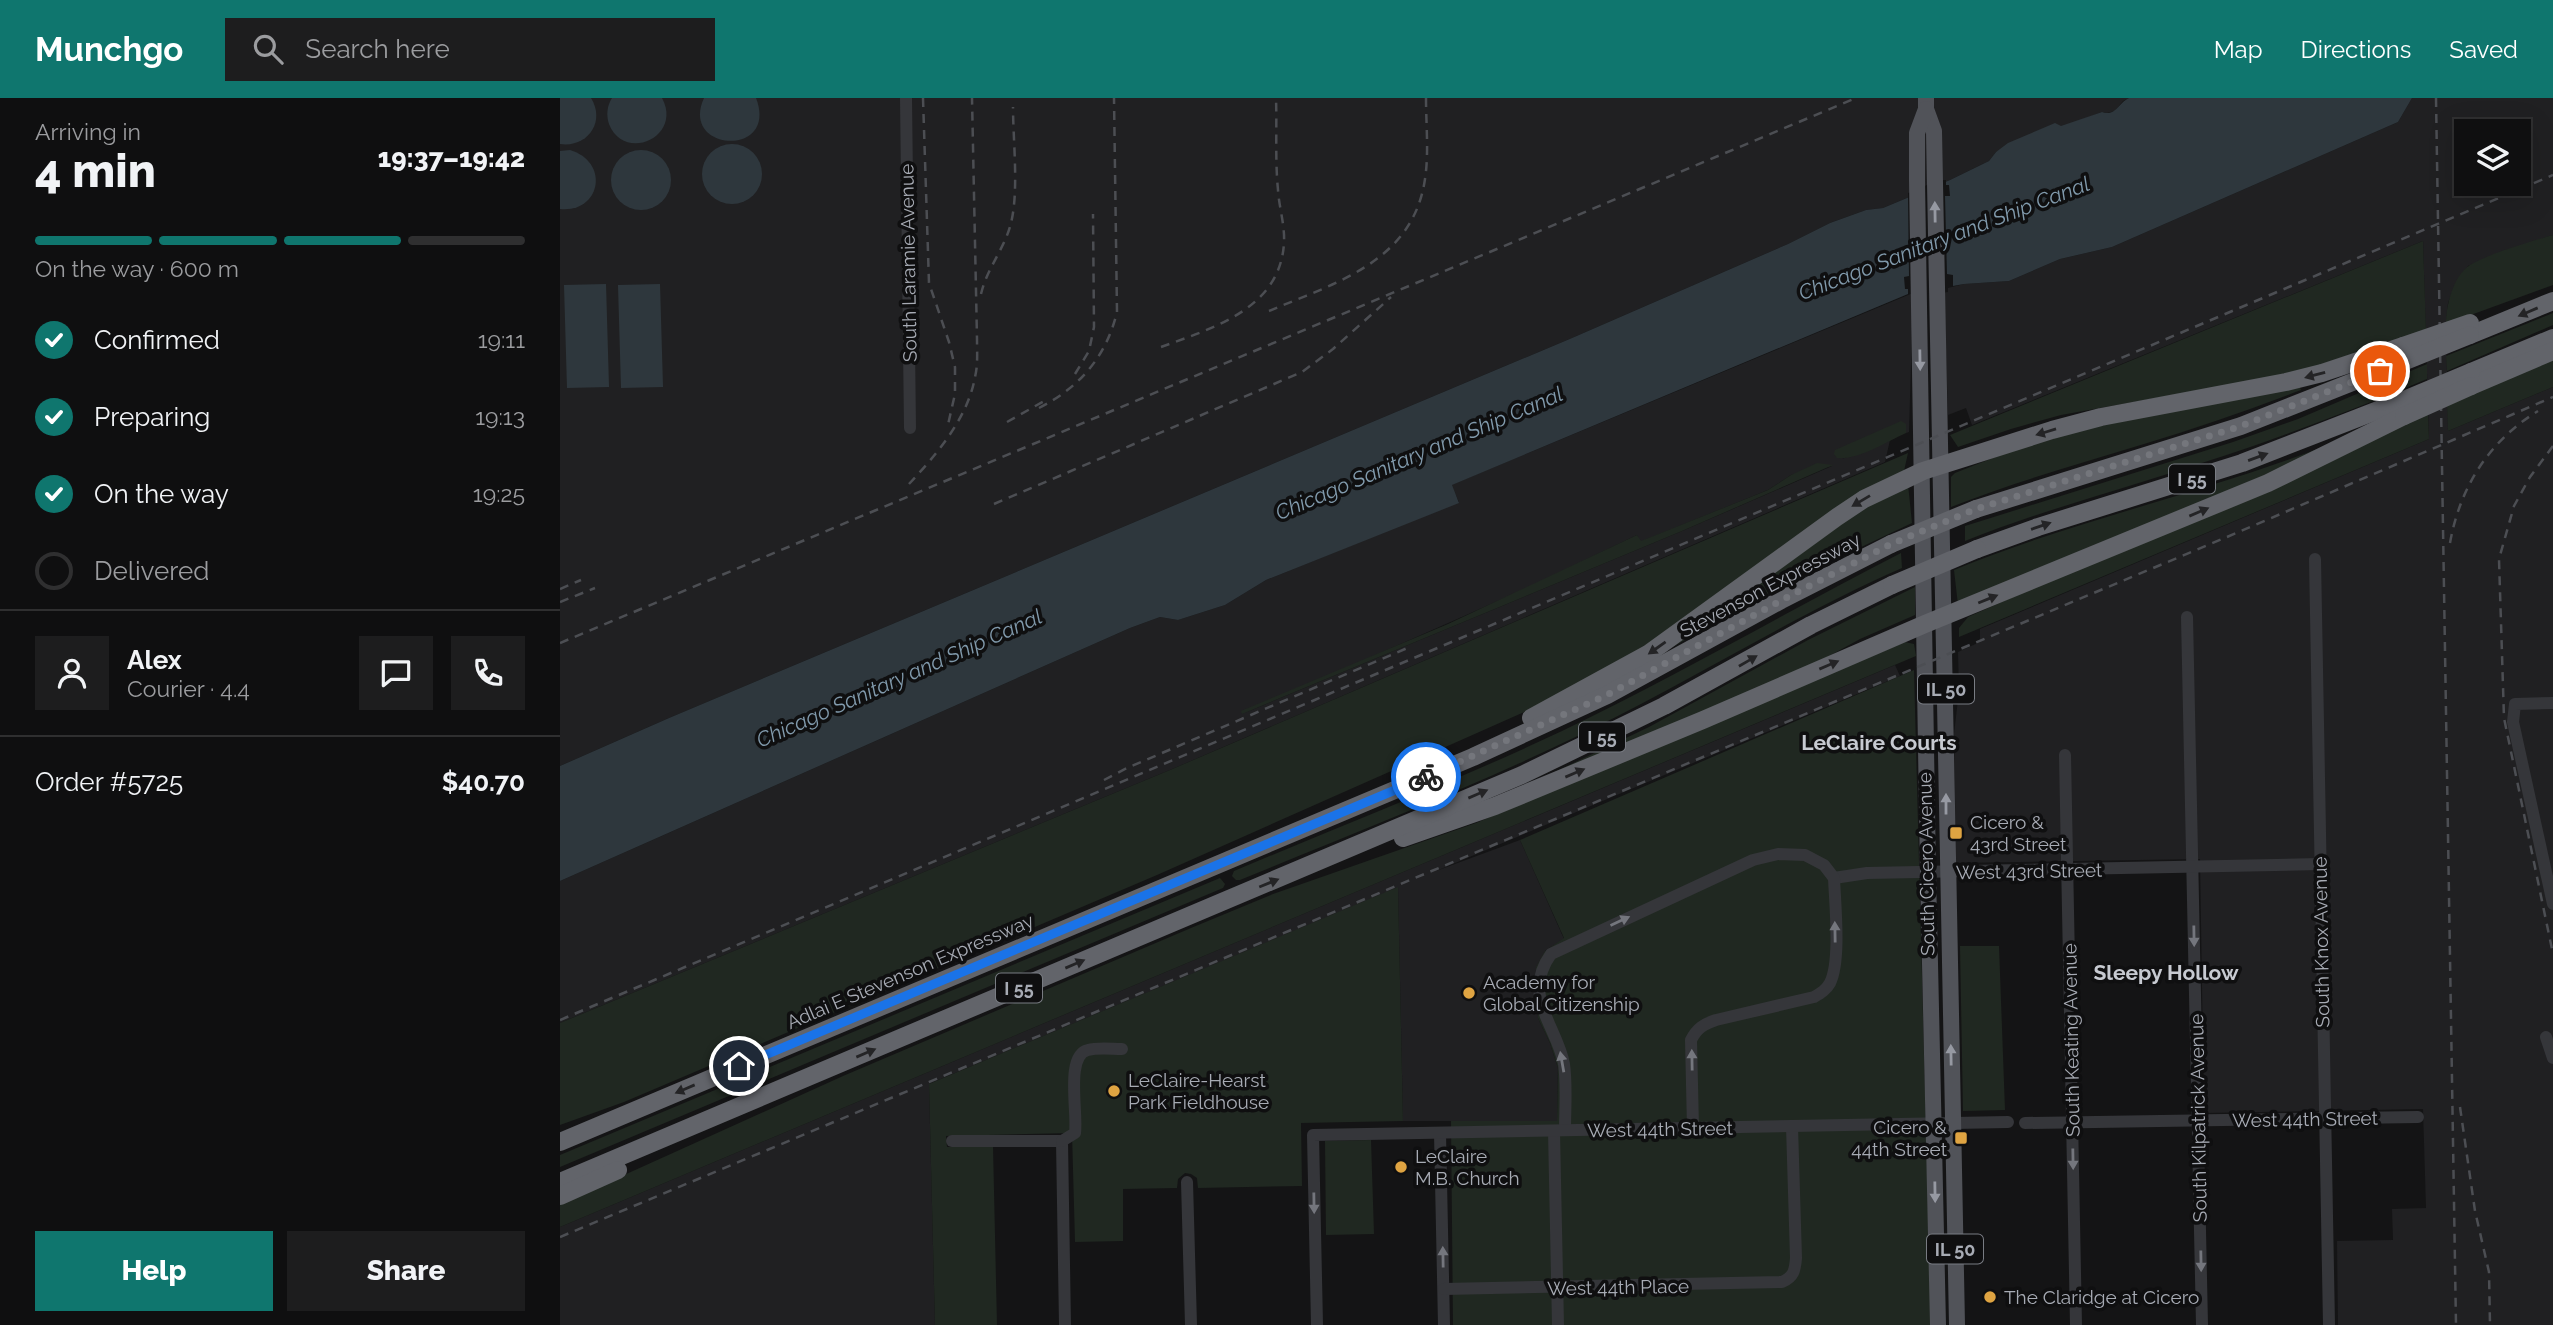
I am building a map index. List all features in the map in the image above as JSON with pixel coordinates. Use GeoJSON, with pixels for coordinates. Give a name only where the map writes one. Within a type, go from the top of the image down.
{"type":"FeatureCollection","features":[{"type":"Feature","properties":{"kind":"highway","name":"Stevenson Expressway"},"geometry":{"type":"LineString","coordinates":[[1223,864],[1474,757],[1607,695],[1891,544],[1976,509],[2241,426],[2403,354],[2470,329],[2502,322],[2553,301]]}},
{"type":"Feature","properties":{"kind":"highway","name":"I 55"},"geometry":{"type":"LineString","coordinates":[[560,1182],[1303,869],[1582,747],[1664,706],[1849,605],[1977,549],[2404,408],[2471,379],[2553,338]]}},
{"type":"Feature","properties":{"kind":"highway"},"geometry":{"type":"LineString","coordinates":[[2471,379],[2553,351]]}},
{"type":"Feature","properties":{"kind":"highway"},"geometry":{"type":"LineString","coordinates":[[1279,840],[1343,802],[1534,717],[1619,672],[1648,654],[1846,510],[1923,471],[2101,417],[2286,382],[2403,354]]}},
{"type":"Feature","properties":{"kind":"highway"},"geometry":{"type":"LineString","coordinates":[[1303,869],[1495,806],[1925,624],[2269,483],[2404,408]]}},
{"type":"Feature","properties":{"kind":"highway","name":"Adlai E Stevenson Expressway"},"geometry":{"type":"LineString","coordinates":[[614,1119],[1223,864]]}},
{"type":"Feature","properties":{"kind":"highway"},"geometry":{"type":"LineString","coordinates":[[560,1196],[724,1123],[803,1080]]}},
{"type":"Feature","properties":{"kind":"highway"},"geometry":{"type":"LineString","coordinates":[[560,1134],[614,1119]]}},
{"type":"Feature","properties":{"kind":"highway","name":"I 55"},"geometry":{"type":"LineString","coordinates":[[560,1142],[614,1119]]}},
{"type":"Feature","properties":{"kind":"main road","name":"South Cicero Avenue"},"geometry":{"type":"LineString","coordinates":[[1926,104],[1934,131],[1957,1325]]}},
{"type":"Feature","properties":{"kind":"main road","name":"South Cicero Avenue"},"geometry":{"type":"LineString","coordinates":[[1926,104],[1917,133],[1918,294],[1938,1325]]}},
{"type":"Feature","properties":{"kind":"street","name":"South Laramie Avenue"},"geometry":{"type":"LineString","coordinates":[[906,98],[911,428]]}},
{"type":"Feature","properties":{"kind":"street","name":"South Knox Avenue"},"geometry":{"type":"LineString","coordinates":[[2315,559],[2323,1118],[2329,1325]]}},
{"type":"Feature","properties":{"kind":"street","name":"South Kilpatrick Avenue"},"geometry":{"type":"LineString","coordinates":[[2187,617],[2202,1325]]}},
{"type":"Feature","properties":{"kind":"street"},"geometry":{"type":"LineString","coordinates":[[2553,703],[2515,704],[2512,722],[2553,904]]}},
{"type":"Feature","properties":{"kind":"street","name":"South Keating Avenue"},"geometry":{"type":"LineString","coordinates":[[2066,755],[2076,1325]]}},
{"type":"Feature","properties":{"kind":"street"},"geometry":{"type":"LineString","coordinates":[[1558,1325],[1563,1060],[1543,1011],[1541,979],[1546,962],[1558,949],[1753,860],[1765,856],[1805,855],[1824,865],[1834,878],[1836,961],[1831,981],[1825,991],[1814,997],[1716,1020],[1695,1031],[1691,1040],[1693,1128]]}},
{"type":"Feature","properties":{"kind":"street","name":"West 43rd Street"},"geometry":{"type":"LineString","coordinates":[[1834,878],[1867,873],[2320,864]]}},
{"type":"Feature","properties":{"kind":"street"},"geometry":{"type":"LineString","coordinates":[[2546,1037],[2553,1058]]}},
{"type":"Feature","properties":{"kind":"street"},"geometry":{"type":"LineString","coordinates":[[953,1141],[1062,1141],[1075,1133],[1076,1058],[1086,1050],[1122,1049]]}},
{"type":"Feature","properties":{"kind":"street","name":"West 44th Street"},"geometry":{"type":"LineString","coordinates":[[2025,1123],[2417,1117]]}},
{"type":"Feature","properties":{"kind":"street","name":"West 44th Street"},"geometry":{"type":"LineString","coordinates":[[1317,1325],[1313,1135],[2008,1122]]}},
{"type":"Feature","properties":{"kind":"street","name":"West 44th Place"},"geometry":{"type":"LineString","coordinates":[[1444,1289],[1783,1283],[1791,1278],[1796,1258],[1792,1126]]}},
{"type":"Feature","properties":{"kind":"street"},"geometry":{"type":"LineString","coordinates":[[1440,1133],[1444,1325]]}},
{"type":"Feature","properties":{"kind":"street"},"geometry":{"type":"LineString","coordinates":[[1062,1141],[1065,1325]]}},
{"type":"Feature","properties":{"kind":"street"},"geometry":{"type":"LineString","coordinates":[[1187,1186],[1191,1325]]}},
{"type":"Feature","properties":{"kind":"shaded area"},"geometry":{"type":"Polygon","coordinates":[[[560,98],[2129,98],[2115,111],[2102,112],[1996,152],[1989,161],[1950,180],[1883,208],[1866,210],[1830,223],[1572,338],[560,766],[560,98]]]}},
{"type":"Feature","properties":{"kind":"shaded area"},"geometry":{"type":"Polygon","coordinates":[[[2412,98],[2553,98],[2553,235],[2468,266],[2455,285],[2448,303],[2446,321],[2448,431],[2553,387],[2553,1325],[2338,1325],[2337,1241],[2393,1240],[2392,1209],[2426,1208],[2423,1109],[2204,1113],[2200,859],[1956,863],[1954,734],[1959,691],[1958,652],[1980,642],[1980,629],[2429,439],[2423,241],[1972,425],[1966,408],[1948,415],[1944,289],[1964,284],[2009,281],[2060,259],[2112,247],[2398,122],[2412,98]]]}},
{"type":"Feature","properties":{"kind":"shaded area"},"geometry":{"type":"Polygon","coordinates":[[[2553,235],[2553,285],[2446,324],[2452,292],[2459,276],[2470,265],[2499,252],[2553,235]]]}},
{"type":"Feature","properties":{"kind":"shaded area"},"geometry":{"type":"Polygon","coordinates":[[[2423,241],[2426,331],[2336,361],[2279,376],[2061,415],[1958,447],[1950,435],[2423,241]]]}},
{"type":"Feature","properties":{"kind":"shaded area"},"geometry":{"type":"Polygon","coordinates":[[[1913,293],[1909,432],[1906,433],[1906,424],[1842,459],[1890,440],[1885,462],[1170,770],[560,1023],[560,881],[1130,628],[1160,617],[1178,620],[1225,605],[1266,580],[1459,502],[1451,485],[1913,293]],[[1832,466],[1791,475],[1768,490],[1640,542],[1637,535],[1525,589],[1242,714],[1832,466]]]}},
{"type":"Feature","properties":{"kind":"shaded area"},"geometry":{"type":"Polygon","coordinates":[[[2553,313],[2553,325],[2447,371],[2446,356],[2553,313]]]}},
{"type":"Feature","properties":{"kind":"shaded area"},"geometry":{"type":"Polygon","coordinates":[[[2553,357],[2553,387],[2448,431],[2447,404],[2553,357]]]}},
{"type":"Feature","properties":{"kind":"shaded area"},"geometry":{"type":"Polygon","coordinates":[[[2427,364],[2427,379],[2346,412],[2236,452],[1965,541],[1965,526],[2233,442],[2298,419],[2427,364]]]}},
{"type":"Feature","properties":{"kind":"shaded area"},"geometry":{"type":"Polygon","coordinates":[[[2299,386],[2301,390],[2223,419],[2023,481],[1951,507],[1951,477],[1955,473],[2028,444],[2068,432],[2299,386]]]}},
{"type":"Feature","properties":{"kind":"shaded area"},"geometry":{"type":"Polygon","coordinates":[[[2428,413],[2429,439],[1959,637],[1959,628],[1968,617],[2428,413]]]}},
{"type":"Feature","properties":{"kind":"shaded area"},"geometry":{"type":"Polygon","coordinates":[[[1901,421],[1906,424],[1906,433],[1854,456],[1837,458],[1834,454],[1835,450],[1901,421]]]}},
{"type":"Feature","properties":{"kind":"shaded area"},"geometry":{"type":"Polygon","coordinates":[[[2330,444],[2248,485],[1958,605],[1954,570],[2047,536],[2237,477],[2330,444]]]}},
{"type":"Feature","properties":{"kind":"shaded area"},"geometry":{"type":"Polygon","coordinates":[[[1908,453],[1904,471],[1648,648],[1522,713],[1157,875],[624,1102],[560,1125],[560,1023],[1170,770],[1908,453]]]}},
{"type":"Feature","properties":{"kind":"shaded area"},"geometry":{"type":"Polygon","coordinates":[[[1817,463],[1833,465],[1682,531],[1242,714],[1241,711],[1448,624],[1637,535],[1641,541],[1768,490],[1817,463]]]}},
{"type":"Feature","properties":{"kind":"shaded area"},"geometry":{"type":"Polygon","coordinates":[[[1908,484],[1912,523],[1798,577],[1651,659],[1834,526],[1908,484]]]}},
{"type":"Feature","properties":{"kind":"shaded area"},"geometry":{"type":"Polygon","coordinates":[[[1901,553],[1902,568],[1824,605],[1596,727],[1464,788],[1375,825],[1240,880],[1232,876],[1234,871],[1439,786],[1562,731],[1901,553]]]}},
{"type":"Feature","properties":{"kind":"shaded area"},"geometry":{"type":"Polygon","coordinates":[[[1915,587],[1915,615],[1860,639],[1811,666],[1519,789],[1649,727],[1808,640],[1915,587]]]}},
{"type":"Feature","properties":{"kind":"shaded area"},"geometry":{"type":"Polygon","coordinates":[[[1905,642],[1914,644],[1916,656],[560,1227],[560,1204],[843,1076],[1273,894],[1476,823],[1905,642]]]}},
{"type":"Feature","properties":{"kind":"shaded area"},"geometry":{"type":"Polygon","coordinates":[[[1895,665],[1900,676],[1436,871],[1520,840],[1564,939],[1545,951],[1538,1018],[1558,1068],[1557,1121],[1403,1121],[1398,888],[929,1084],[935,1325],[560,1325],[560,1227],[1895,665]]]}},
{"type":"Feature","properties":{"kind":"shaded area"},"geometry":{"type":"Polygon","coordinates":[[[1914,670],[1931,1325],[1453,1325],[1451,1121],[1557,1121],[1558,1068],[1538,1018],[1536,967],[1545,951],[1564,938],[1520,840],[1914,670]]]}},
{"type":"Feature","properties":{"kind":"shaded area"},"geometry":{"type":"Polygon","coordinates":[[[1220,878],[1225,884],[1223,888],[560,1167],[560,1155],[1220,878]]]}},
{"type":"Feature","properties":{"kind":"shaded area"},"geometry":{"type":"Polygon","coordinates":[[[1398,887],[1403,1121],[1301,1123],[1302,1186],[1198,1188],[1197,1178],[1185,1173],[1178,1179],[1177,1188],[1123,1189],[1123,1241],[1075,1242],[1072,1133],[946,1136],[947,1147],[993,1146],[997,1325],[935,1325],[929,1084],[1398,887]]]}},
{"type":"Feature","properties":{"kind":"shaded area"},"geometry":{"type":"Polygon","coordinates":[[[1960,946],[1999,946],[2005,1110],[1963,1111],[1960,946]]]}},
{"type":"Feature","properties":{"kind":"shaded area"},"geometry":{"type":"Polygon","coordinates":[[[1371,1140],[1374,1234],[1326,1235],[1325,1141],[1371,1140]]]}},
{"type":"Feature","properties":{"kind":"water"},"geometry":{"type":"Polygon","coordinates":[[[560,98],[591,98],[595,107],[595,124],[586,138],[570,144],[560,144],[560,98]]]}},
{"type":"Feature","properties":{"kind":"water"},"geometry":{"type":"Polygon","coordinates":[[[612,98],[662,98],[666,112],[665,124],[658,134],[649,140],[627,142],[616,136],[609,124],[608,111],[612,98]]]}},
{"type":"Feature","properties":{"kind":"water"},"geometry":{"type":"Polygon","coordinates":[[[704,98],[756,98],[759,117],[754,131],[743,139],[729,141],[716,138],[705,129],[700,116],[704,98]]]}},
{"type":"Feature","properties":{"kind":"water","name":"Chicago Sanitary and Ship Canal"},"geometry":{"type":"Polygon","coordinates":[[[2129,98],[2412,98],[2398,122],[2112,247],[2060,259],[2009,281],[1964,284],[1908,294],[1452,485],[1459,503],[1266,580],[1225,605],[1178,620],[1160,617],[1130,628],[560,881],[560,766],[1572,338],[1830,223],[1866,210],[1883,208],[1950,180],[1989,161],[2008,143],[2055,123],[2061,126],[2102,112],[2114,111],[2129,98]]]}},
{"type":"Feature","properties":{"kind":"water"},"geometry":{"type":"Polygon","coordinates":[[[732,144],[753,153],[762,174],[753,195],[732,204],[711,195],[702,174],[711,153],[732,144]]]}},
{"type":"Feature","properties":{"kind":"water"},"geometry":{"type":"Polygon","coordinates":[[[570,150],[583,156],[591,165],[595,186],[592,195],[584,203],[574,208],[560,209],[560,151],[570,150]]]}},
{"type":"Feature","properties":{"kind":"water"},"geometry":{"type":"Polygon","coordinates":[[[641,150],[662,159],[671,180],[662,201],[641,210],[620,201],[611,180],[620,159],[641,150]]]}},
{"type":"Feature","properties":{"kind":"water"},"geometry":{"type":"Polygon","coordinates":[[[606,284],[609,387],[567,388],[564,285],[606,284]]]}},
{"type":"Feature","properties":{"kind":"water"},"geometry":{"type":"Polygon","coordinates":[[[660,284],[663,387],[621,388],[618,285],[660,284]]]}},
{"type":"Feature","properties":{"kind":"pier"},"geometry":{"type":"Polygon","coordinates":[[[1939,180],[1946,180],[1946,185],[1949,185],[1950,196],[1945,196],[1947,274],[1953,275],[1953,287],[1948,287],[1948,292],[1942,293],[1908,294],[1904,277],[1909,276],[1908,193],[1939,180]]]}},
{"type":"Feature","properties":{"kind":"railway"},"geometry":{"type":"LineString","coordinates":[[923,98],[929,283],[955,367],[955,394],[947,429]]}},
{"type":"Feature","properties":{"kind":"railway"},"geometry":{"type":"LineString","coordinates":[[909,484],[950,435],[966,407],[976,372],[972,98]]}},
{"type":"Feature","properties":{"kind":"railway"},"geometry":{"type":"LineString","coordinates":[[1039,408],[1067,390],[1089,369],[1106,343],[1117,312],[1114,98]]}},
{"type":"Feature","properties":{"kind":"railway"},"geometry":{"type":"LineString","coordinates":[[1161,347],[1202,332],[1240,313],[1257,300],[1280,266],[1284,236],[1277,178],[1276,98]]}},
{"type":"Feature","properties":{"kind":"railway"},"geometry":{"type":"LineString","coordinates":[[1269,311],[1344,279],[1367,266],[1388,250],[1405,231],[1418,207],[1425,179],[1426,98]]}},
{"type":"Feature","properties":{"kind":"railway"},"geometry":{"type":"LineString","coordinates":[[560,643],[1856,98]]}},
{"type":"Feature","properties":{"kind":"railway"},"geometry":{"type":"LineString","coordinates":[[2436,98],[2456,1325]]}},
{"type":"Feature","properties":{"kind":"railway"},"geometry":{"type":"LineString","coordinates":[[981,294],[1011,223],[1015,181],[1013,107]]}},
{"type":"Feature","properties":{"kind":"railway"},"geometry":{"type":"LineString","coordinates":[[560,1020],[2553,175]]}},
{"type":"Feature","properties":{"kind":"railway"},"geometry":{"type":"LineString","coordinates":[[1075,374],[1089,351],[1094,327],[1093,214]]}},
{"type":"Feature","properties":{"kind":"railway"},"geometry":{"type":"LineString","coordinates":[[994,504],[1302,372],[1333,349],[1391,297]]}},
{"type":"Feature","properties":{"kind":"railway"},"geometry":{"type":"LineString","coordinates":[[560,1237],[2227,537],[2553,397]]}},
{"type":"Feature","properties":{"kind":"railway"},"geometry":{"type":"LineString","coordinates":[[1007,422],[1046,400]]}},
{"type":"Feature","properties":{"kind":"railway"},"geometry":{"type":"LineString","coordinates":[[2450,543],[2461,503],[2479,467],[2505,436],[2538,411]]}},
{"type":"Feature","properties":{"kind":"railway"},"geometry":{"type":"LineString","coordinates":[[2553,446],[2530,477],[2514,506],[2499,559],[2504,718],[2553,954]]}},
{"type":"Feature","properties":{"kind":"railway"},"geometry":{"type":"LineString","coordinates":[[560,589],[581,580]]}},
{"type":"Feature","properties":{"kind":"railway"},"geometry":{"type":"LineString","coordinates":[[560,602],[595,588]]}},
{"type":"Feature","properties":{"kind":"railway"},"geometry":{"type":"LineString","coordinates":[[1104,780],[1412,646]]}},
{"type":"Feature","properties":{"kind":"railway"},"geometry":{"type":"LineString","coordinates":[[2460,1107],[2475,1211],[2489,1272],[2490,1325]]}},
{"type":"Feature","properties":{"kind":"way so far"},"geometry":{"type":"LineString","coordinates":[[1426,777],[1607,695],[1891,544],[1976,509],[2241,426],[2380,371]]}},
{"type":"Feature","properties":{"kind":"place","name":"Cicero & 43rd Street"},"geometry":{"type":"Point","coordinates":[1956,833]}},
{"type":"Feature","properties":{"kind":"place","name":"Academy for Global Citizenship"},"geometry":{"type":"Point","coordinates":[1469,993]}},
{"type":"Feature","properties":{"kind":"place","name":"LeClaire-Hearst Park Fieldhouse"},"geometry":{"type":"Point","coordinates":[1114,1091]}},
{"type":"Feature","properties":{"kind":"place","name":"Cicero & 44th Street"},"geometry":{"type":"Point","coordinates":[1961,1138]}},
{"type":"Feature","properties":{"kind":"place","name":"LeClaire M.B. Church"},"geometry":{"type":"Point","coordinates":[1401,1167]}},
{"type":"Feature","properties":{"kind":"place","name":"The Claridge at Cicero"},"geometry":{"type":"Point","coordinates":[1990,1297]}},
{"type":"Feature","properties":{"kind":"district","name":"LeClaire Courts"},"geometry":{"type":"Point","coordinates":[1879,742]}},
{"type":"Feature","properties":{"kind":"district","name":"Sleepy Hollow"},"geometry":{"type":"Point","coordinates":[2166,972]}},
{"type":"Feature","properties":{"kind":"route"},"geometry":{"type":"LineString","coordinates":[[739,1066],[1426,777]]}}]}
